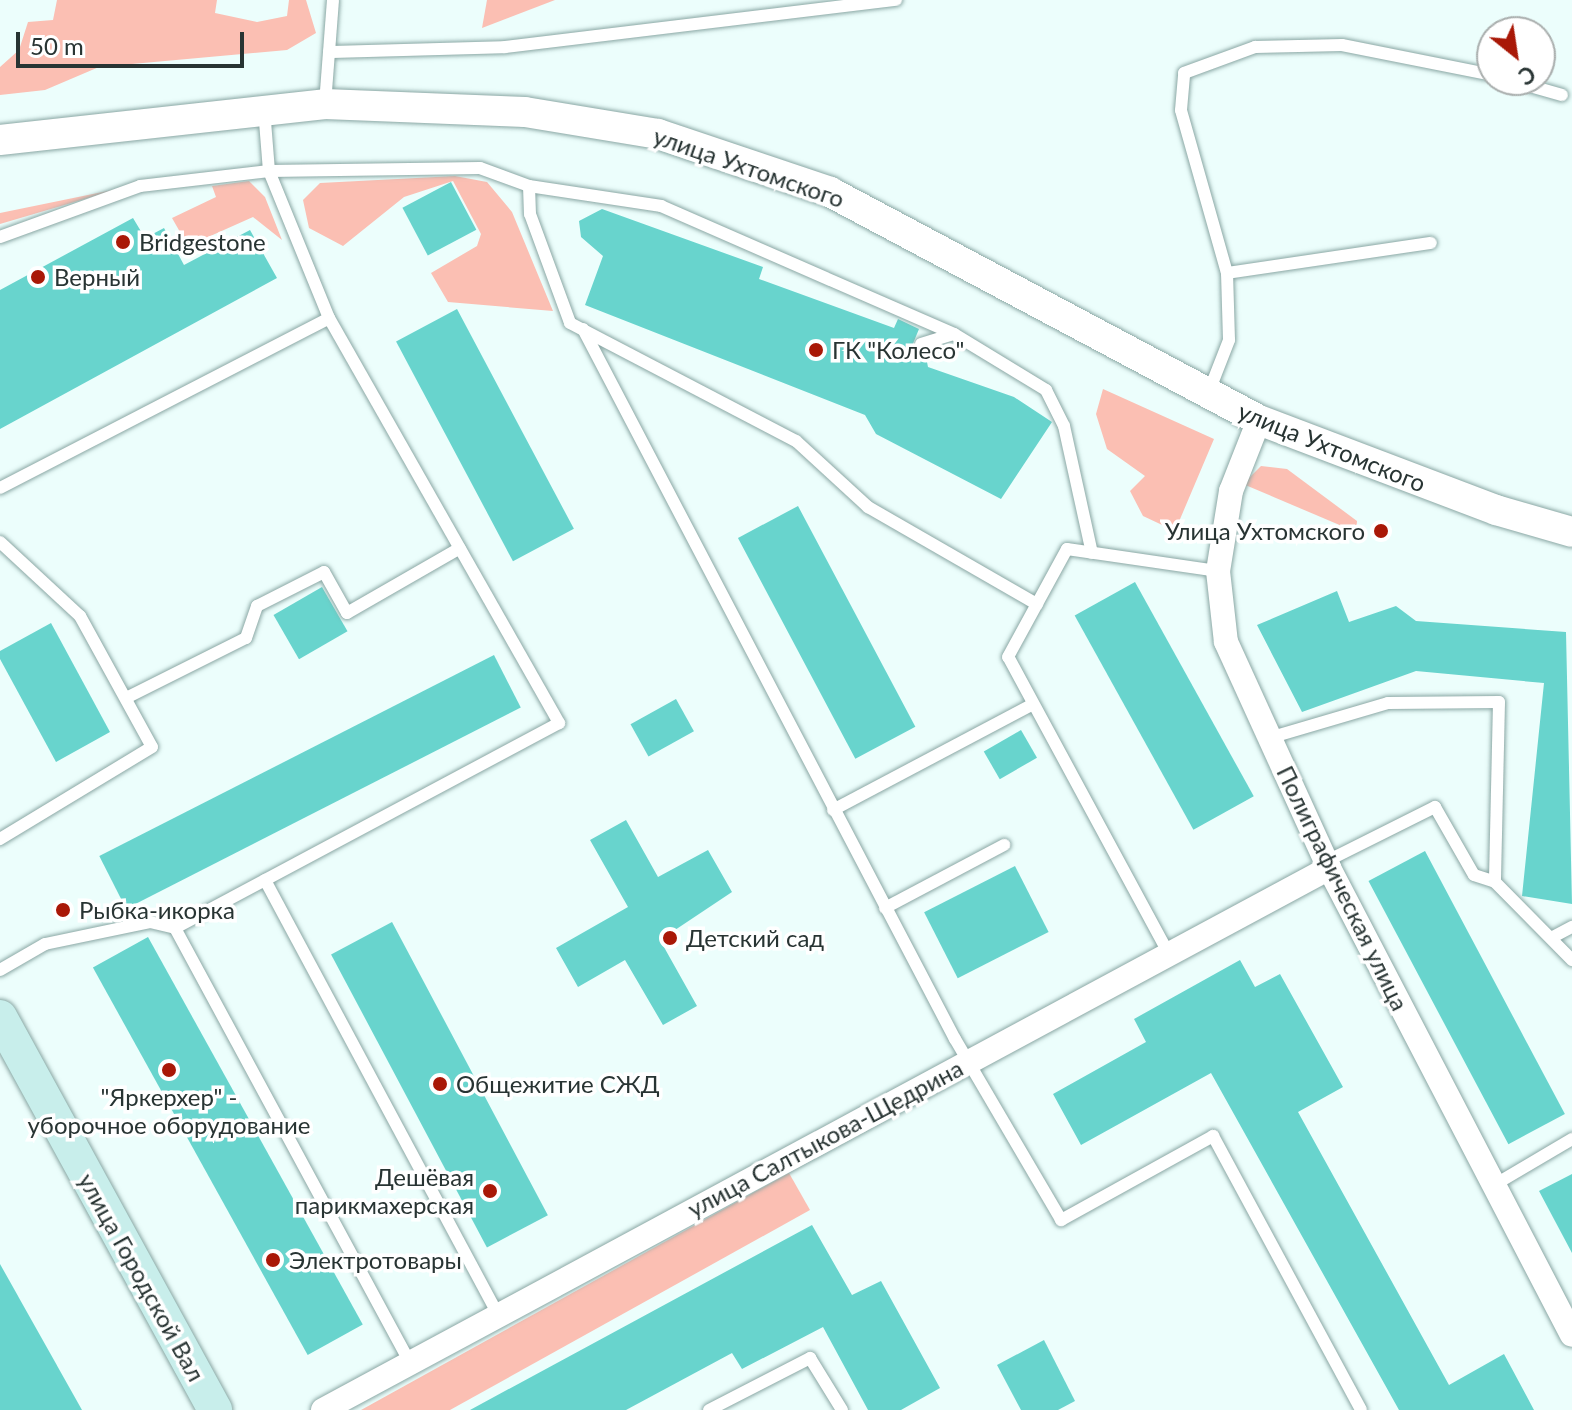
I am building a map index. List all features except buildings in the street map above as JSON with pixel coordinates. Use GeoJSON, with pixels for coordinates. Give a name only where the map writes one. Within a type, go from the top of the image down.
{"type":"FeatureCollection","features":[{"type":"Feature","properties":{"kind":"main road","name":"улица Городской Вал"},"geometry":{"type":"LineString","coordinates":[[0,1017],[215,1410]]}},
{"type":"Feature","properties":{"kind":"street","name":"улица Ухтомского"},"geometry":{"type":"LineString","coordinates":[[0,140],[264,108],[325,104],[456,106],[587,119],[718,151],[888,220],[1259,420],[1481,505],[1572,532]]}},
{"type":"Feature","properties":{"kind":"street","name":"Полиграфическая улица"},"geometry":{"type":"LineString","coordinates":[[1259,420],[1231,491],[1218,571],[1226,642],[1328,864],[1572,1335]]}},
{"type":"Feature","properties":{"kind":"street","name":"улица Салтыкова-Щедрина"},"geometry":{"type":"LineString","coordinates":[[323,1410],[1170,956],[1328,864]]}},
{"type":"Feature","properties":{"kind":"lane"},"geometry":{"type":"LineString","coordinates":[[325,104],[333,0]]}},
{"type":"Feature","properties":{"kind":"lane"},"geometry":{"type":"LineString","coordinates":[[329,52],[505,47],[896,0]]}},
{"type":"Feature","properties":{"kind":"lane"},"geometry":{"type":"LineString","coordinates":[[1208,394],[1229,340],[1227,273],[1181,110],[1184,73],[1255,47],[1342,45],[1476,72]]}},
{"type":"Feature","properties":{"kind":"lane"},"geometry":{"type":"LineString","coordinates":[[1556,93],[1562,95]]}},
{"type":"Feature","properties":{"kind":"lane"},"geometry":{"type":"LineString","coordinates":[[0,970],[45,944],[150,922],[175,928],[559,723],[329,318],[269,171],[264,108]]}},
{"type":"Feature","properties":{"kind":"lane"},"geometry":{"type":"LineString","coordinates":[[0,237],[140,186],[269,171],[480,168],[529,186],[661,206],[954,334],[1046,390],[1064,426],[1092,553]]}},
{"type":"Feature","properties":{"kind":"lane"},"geometry":{"type":"LineString","coordinates":[[529,186],[530,214],[570,323],[796,441],[868,507],[1037,604]]}},
{"type":"Feature","properties":{"kind":"lane"},"geometry":{"type":"LineString","coordinates":[[1227,273],[1431,243]]}},
{"type":"Feature","properties":{"kind":"lane"},"geometry":{"type":"LineString","coordinates":[[0,488],[329,318]]}},
{"type":"Feature","properties":{"kind":"lane"},"geometry":{"type":"LineString","coordinates":[[583,329],[885,908],[973,1059],[1061,1220],[1213,1136],[1361,1410]]}},
{"type":"Feature","properties":{"kind":"lane"},"geometry":{"type":"LineString","coordinates":[[921,344],[954,334]]}},
{"type":"Feature","properties":{"kind":"lane"},"geometry":{"type":"LineString","coordinates":[[0,542],[80,616],[152,747],[0,839]]}},
{"type":"Feature","properties":{"kind":"lane"},"geometry":{"type":"LineString","coordinates":[[126,698],[246,638],[257,606],[324,572],[347,613],[460,548]]}},
{"type":"Feature","properties":{"kind":"lane"},"geometry":{"type":"LineString","coordinates":[[1170,956],[1008,657],[1067,549],[1218,571]]}},
{"type":"Feature","properties":{"kind":"lane"},"geometry":{"type":"LineString","coordinates":[[1269,738],[1388,703],[1499,702],[1495,882]]}},
{"type":"Feature","properties":{"kind":"lane"},"geometry":{"type":"LineString","coordinates":[[833,810],[1033,704]]}},
{"type":"Feature","properties":{"kind":"lane"},"geometry":{"type":"LineString","coordinates":[[1328,864],[1435,807],[1474,875],[1495,882],[1572,960]]}},
{"type":"Feature","properties":{"kind":"lane"},"geometry":{"type":"LineString","coordinates":[[885,908],[1004,845]]}},
{"type":"Feature","properties":{"kind":"lane"},"geometry":{"type":"LineString","coordinates":[[265,880],[498,1315]]}},
{"type":"Feature","properties":{"kind":"lane"},"geometry":{"type":"LineString","coordinates":[[1551,938],[1572,927]]}},
{"type":"Feature","properties":{"kind":"lane"},"geometry":{"type":"LineString","coordinates":[[175,928],[410,1363]]}},
{"type":"Feature","properties":{"kind":"lane"},"geometry":{"type":"LineString","coordinates":[[1494,1185],[1572,1139]]}},
{"type":"Feature","properties":{"kind":"lane"},"geometry":{"type":"LineString","coordinates":[[709,1410],[810,1358],[842,1410]]}},
{"type":"Feature","properties":{"kind":"shaded area"},"geometry":{"type":"Polygon","coordinates":[[[57,0],[217,0],[215,13],[257,22],[287,16],[289,0],[306,0],[316,33],[287,50],[99,67],[45,90],[0,95],[0,67],[19,50],[28,22],[53,20],[57,0]]]}},
{"type":"Feature","properties":{"kind":"shaded area"},"geometry":{"type":"Polygon","coordinates":[[[487,0],[555,0],[482,28],[487,0]]]}},
{"type":"Feature","properties":{"kind":"shaded area"},"geometry":{"type":"Polygon","coordinates":[[[455,176],[487,182],[512,212],[553,311],[448,302],[431,273],[477,246],[481,234],[453,181],[404,197],[343,246],[309,228],[303,200],[320,183],[455,176]]]}},
{"type":"Feature","properties":{"kind":"shaded area"},"geometry":{"type":"Polygon","coordinates":[[[249,181],[265,197],[282,240],[253,217],[188,246],[172,218],[216,197],[212,186],[249,181]]]}},
{"type":"Feature","properties":{"kind":"shaded area"},"geometry":{"type":"Polygon","coordinates":[[[122,188],[0,224],[0,213],[122,188]]]}},
{"type":"Feature","properties":{"kind":"shaded area"},"geometry":{"type":"Polygon","coordinates":[[[1103,389],[1214,439],[1175,531],[1143,516],[1130,491],[1145,476],[1107,449],[1096,414],[1103,389]]]}},
{"type":"Feature","properties":{"kind":"shaded area"},"geometry":{"type":"Polygon","coordinates":[[[1261,466],[1287,469],[1357,521],[1356,532],[1243,484],[1261,466]]]}},
{"type":"Feature","properties":{"kind":"shaded area"},"geometry":{"type":"Polygon","coordinates":[[[789,1173],[810,1210],[450,1410],[361,1410],[789,1173]]]}},
{"type":"Feature","properties":{"kind":"place","name":"Bridgestone"},"geometry":{"type":"Point","coordinates":[123,242]}},
{"type":"Feature","properties":{"kind":"place","name":"Верный"},"geometry":{"type":"Point","coordinates":[38,277]}},
{"type":"Feature","properties":{"kind":"place","name":"ГК \"Колесо\""},"geometry":{"type":"Point","coordinates":[816,350]}},
{"type":"Feature","properties":{"kind":"place","name":"Улица Ухтомского"},"geometry":{"type":"Point","coordinates":[1381,531]}},
{"type":"Feature","properties":{"kind":"place","name":"Рыбка-икорка"},"geometry":{"type":"Point","coordinates":[63,910]}},
{"type":"Feature","properties":{"kind":"place","name":"Детский сад"},"geometry":{"type":"Point","coordinates":[670,938]}},
{"type":"Feature","properties":{"kind":"place","name":"\"Яркерхер\" - уборочное оборудование"},"geometry":{"type":"Point","coordinates":[169,1070]}},
{"type":"Feature","properties":{"kind":"place","name":"Общежитие СЖД"},"geometry":{"type":"Point","coordinates":[440,1084]}},
{"type":"Feature","properties":{"kind":"place","name":"Дешёвая парикмахерская"},"geometry":{"type":"Point","coordinates":[490,1191]}},
{"type":"Feature","properties":{"kind":"place","name":"Электротовары"},"geometry":{"type":"Point","coordinates":[273,1260]}}]}
